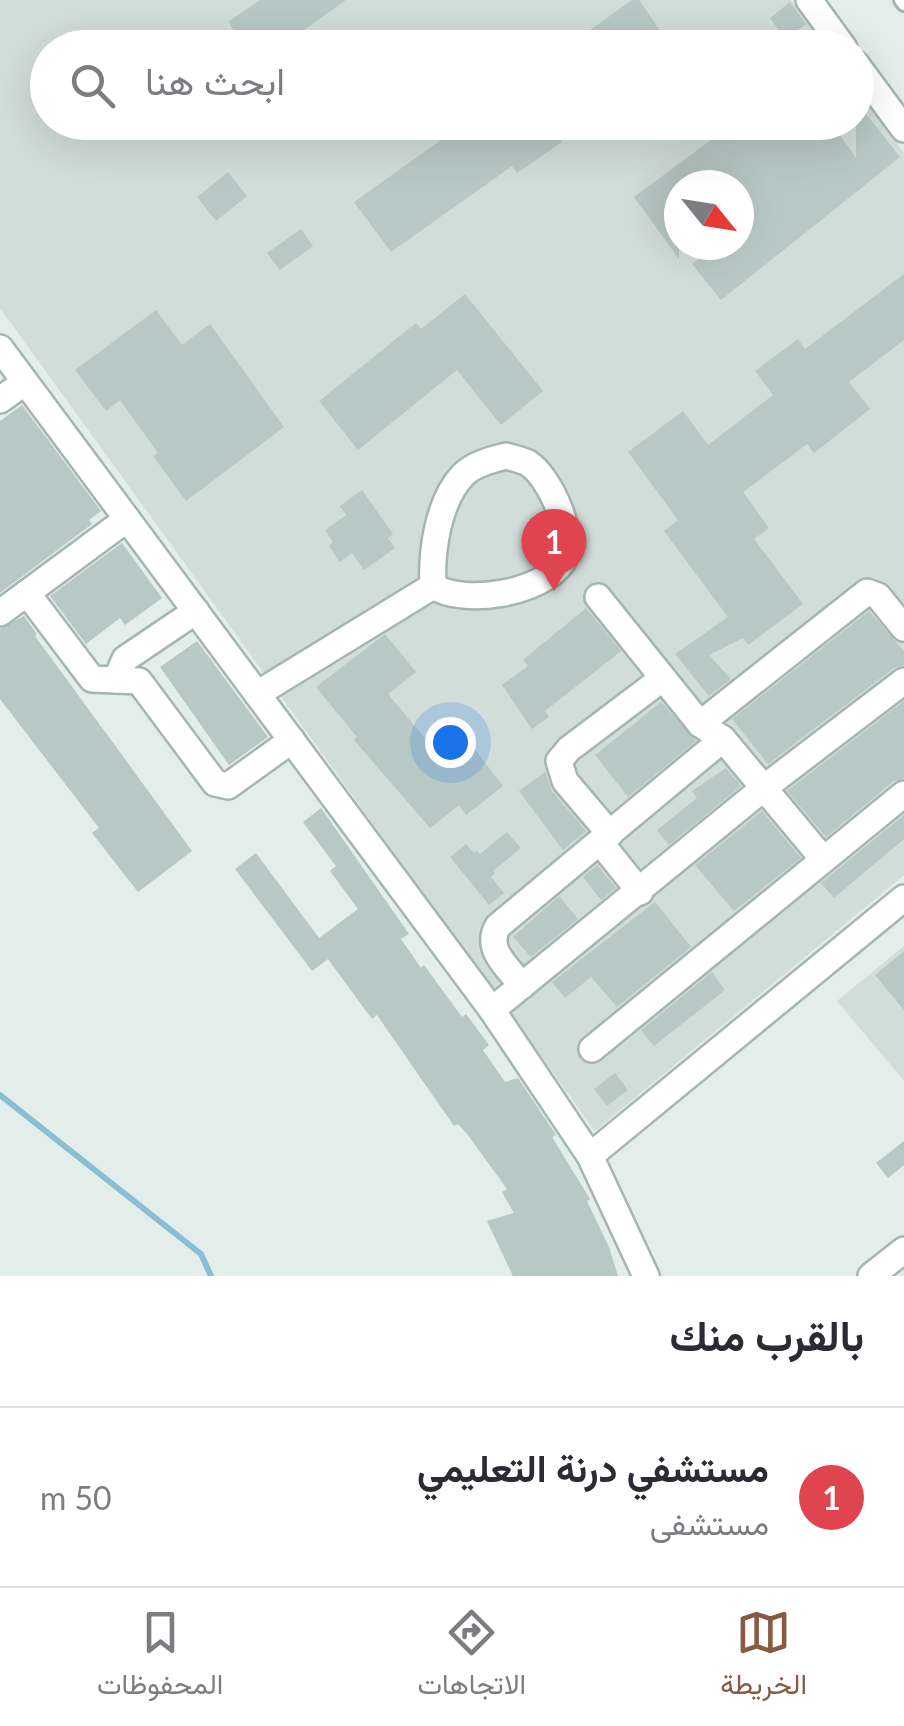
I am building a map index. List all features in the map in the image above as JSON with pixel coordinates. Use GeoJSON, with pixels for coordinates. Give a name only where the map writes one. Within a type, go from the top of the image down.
{"type":"FeatureCollection","features":[{"type":"Feature","properties":{"kind":"street"},"geometry":{"type":"LineString","coordinates":[[809,0],[831,30]]}},
{"type":"Feature","properties":{"kind":"street"},"geometry":{"type":"LineString","coordinates":[[874,88],[904,128]]}},
{"type":"Feature","properties":{"kind":"street"},"geometry":{"type":"LineString","coordinates":[[0,348],[492,1010],[590,1156],[646,1276]]}},
{"type":"Feature","properties":{"kind":"street"},"geometry":{"type":"LineString","coordinates":[[0,400],[25,382]]}},
{"type":"Feature","properties":{"kind":"street"},"geometry":{"type":"LineString","coordinates":[[506,456],[530,464],[563,515],[567,544],[562,562],[539,580],[508,593],[444,594],[433,586],[435,532],[464,474],[478,464],[506,456]]}},
{"type":"Feature","properties":{"kind":"street"},"geometry":{"type":"LineString","coordinates":[[0,613],[126,519]]}},
{"type":"Feature","properties":{"kind":"street"},"geometry":{"type":"LineString","coordinates":[[257,694],[433,586]]}},
{"type":"Feature","properties":{"kind":"street"},"geometry":{"type":"LineString","coordinates":[[700,724],[867,592],[878,596],[904,628]]}},
{"type":"Feature","properties":{"kind":"street"},"geometry":{"type":"LineString","coordinates":[[27,593],[92,679],[138,681],[215,783],[228,786],[292,740]]}},
{"type":"Feature","properties":{"kind":"street"},"geometry":{"type":"LineString","coordinates":[[598,596],[700,724],[723,739],[823,859]]}},
{"type":"Feature","properties":{"kind":"street"},"geometry":{"type":"LineString","coordinates":[[116,680],[126,660],[196,611]]}},
{"type":"Feature","properties":{"kind":"street"},"geometry":{"type":"LineString","coordinates":[[640,892],[565,780],[560,761],[569,749],[662,678]]}},
{"type":"Feature","properties":{"kind":"street"},"geometry":{"type":"LineString","coordinates":[[492,1010],[765,787],[904,681]]}},
{"type":"Feature","properties":{"kind":"street"},"geometry":{"type":"LineString","coordinates":[[522,986],[492,947],[491,937],[498,926],[723,739]]}},
{"type":"Feature","properties":{"kind":"street"},"geometry":{"type":"LineString","coordinates":[[592,1049],[904,794]]}},
{"type":"Feature","properties":{"kind":"street"},"geometry":{"type":"LineString","coordinates":[[590,1156],[904,898]]}},
{"type":"Feature","properties":{"kind":"street"},"geometry":{"type":"LineString","coordinates":[[871,1276],[904,1250]]}},
{"type":"Feature","properties":{"kind":"shaded area"},"geometry":{"type":"Polygon","coordinates":[[[0,0],[791,0],[813,30],[30,30],[30,140],[874,140],[874,112],[904,153],[904,875],[595,1131],[0,308],[0,0]]]}},
{"type":"Feature","properties":{"kind":"shaded area"},"geometry":{"type":"Polygon","coordinates":[[[904,946],[904,1081],[837,1001],[904,946]]]}},
{"type":"Feature","properties":{"kind":"building"},"geometry":{"type":"Polygon","coordinates":[[[260,0],[346,0],[304,30],[234,30],[228,22],[260,0]]]}},
{"type":"Feature","properties":{"kind":"building"},"geometry":{"type":"Polygon","coordinates":[[[632,0],[639,0],[660,30],[590,30],[632,0]]]}},
{"type":"Feature","properties":{"kind":"building"},"geometry":{"type":"Polygon","coordinates":[[[790,2],[806,24],[798,30],[779,30],[770,18],[790,2]]]}},
{"type":"Feature","properties":{"kind":"building"},"geometry":{"type":"Polygon","coordinates":[[[874,124],[900,157],[721,300],[692,264],[697,260],[754,260],[754,170],[670,170],[711,140],[844,140],[856,158],[856,140],[874,140],[874,124]]]}},
{"type":"Feature","properties":{"kind":"building"},"geometry":{"type":"Polygon","coordinates":[[[441,140],[562,142],[517,173],[512,166],[391,252],[354,202],[441,140]]]}},
{"type":"Feature","properties":{"kind":"building"},"geometry":{"type":"Polygon","coordinates":[[[228,172],[247,196],[216,221],[197,197],[228,172]]]}},
{"type":"Feature","properties":{"kind":"building"},"geometry":{"type":"Polygon","coordinates":[[[664,175],[664,238],[634,197],[664,175]]]}},
{"type":"Feature","properties":{"kind":"building"},"geometry":{"type":"Polygon","coordinates":[[[301,229],[313,246],[280,270],[267,253],[301,229]]]}},
{"type":"Feature","properties":{"kind":"building"},"geometry":{"type":"Polygon","coordinates":[[[904,274],[904,340],[849,382],[870,409],[814,453],[807,444],[743,492],[769,528],[754,539],[803,604],[748,645],[743,638],[709,655],[731,679],[709,696],[675,654],[728,617],[664,531],[678,520],[628,452],[683,411],[708,445],[773,395],[755,371],[798,339],[805,349],[904,274]]]}},
{"type":"Feature","properties":{"kind":"building"},"geometry":{"type":"Polygon","coordinates":[[[465,294],[543,391],[501,425],[457,370],[358,450],[319,401],[416,323],[421,329],[465,294]]]}},
{"type":"Feature","properties":{"kind":"building"},"geometry":{"type":"Polygon","coordinates":[[[156,310],[182,345],[210,324],[284,427],[186,501],[153,456],[158,453],[120,400],[106,411],[75,370],[156,310]]]}},
{"type":"Feature","properties":{"kind":"building"},"geometry":{"type":"Polygon","coordinates":[[[22,405],[101,511],[89,520],[92,524],[0,593],[0,421],[22,405]]]}},
{"type":"Feature","properties":{"kind":"building"},"geometry":{"type":"Polygon","coordinates":[[[362,490],[393,534],[388,538],[395,548],[364,570],[352,553],[340,562],[329,546],[333,542],[325,530],[346,515],[340,506],[362,490]]]}},
{"type":"Feature","properties":{"kind":"building"},"geometry":{"type":"Polygon","coordinates":[[[122,543],[162,598],[125,625],[120,618],[86,644],[50,596],[122,543]]]}},
{"type":"Feature","properties":{"kind":"building"},"geometry":{"type":"Polygon","coordinates":[[[586,608],[621,651],[545,711],[549,717],[532,729],[502,685],[528,666],[523,660],[586,608]]]}},
{"type":"Feature","properties":{"kind":"building"},"geometry":{"type":"Polygon","coordinates":[[[869,611],[904,651],[904,665],[894,668],[768,764],[732,719],[869,611]]]}},
{"type":"Feature","properties":{"kind":"building"},"geometry":{"type":"Polygon","coordinates":[[[24,616],[192,851],[138,892],[92,833],[99,828],[0,699],[0,629],[24,616]]]}},
{"type":"Feature","properties":{"kind":"building"},"geometry":{"type":"Polygon","coordinates":[[[385,634],[416,672],[388,694],[427,741],[453,721],[503,786],[466,815],[459,805],[430,828],[354,740],[357,737],[316,687],[385,634]]]}},
{"type":"Feature","properties":{"kind":"building"},"geometry":{"type":"Polygon","coordinates":[[[197,641],[268,737],[229,765],[160,667],[197,641]]]}},
{"type":"Feature","properties":{"kind":"building"},"geometry":{"type":"Polygon","coordinates":[[[904,701],[904,778],[894,781],[826,837],[787,791],[904,701]]]}},
{"type":"Feature","properties":{"kind":"building"},"geometry":{"type":"Polygon","coordinates":[[[661,702],[696,741],[628,797],[595,755],[661,702]]]}},
{"type":"Feature","properties":{"kind":"building"},"geometry":{"type":"Polygon","coordinates":[[[726,768],[741,786],[669,845],[657,830],[697,798],[692,791],[726,768]]]}},
{"type":"Feature","properties":{"kind":"building"},"geometry":{"type":"Polygon","coordinates":[[[545,772],[552,791],[586,831],[563,850],[519,791],[545,772]]]}},
{"type":"Feature","properties":{"kind":"building"},"geometry":{"type":"Polygon","coordinates":[[[321,808],[409,934],[401,939],[421,968],[424,965],[462,1017],[466,1014],[489,1045],[483,1050],[505,1082],[518,1078],[556,1135],[552,1137],[590,1199],[587,1201],[618,1276],[513,1276],[487,1221],[514,1213],[502,1192],[507,1189],[468,1135],[458,1124],[454,1126],[377,1015],[372,1019],[328,959],[312,971],[235,869],[256,853],[319,938],[358,909],[330,871],[336,866],[303,822],[321,808]]]}},
{"type":"Feature","properties":{"kind":"building"},"geometry":{"type":"Polygon","coordinates":[[[762,811],[801,858],[734,911],[695,865],[762,811]]]}},
{"type":"Feature","properties":{"kind":"building"},"geometry":{"type":"Polygon","coordinates":[[[904,815],[904,839],[834,898],[821,883],[904,815]]]}},
{"type":"Feature","properties":{"kind":"building"},"geometry":{"type":"Polygon","coordinates":[[[507,832],[521,848],[493,871],[491,877],[504,893],[489,905],[450,857],[466,844],[480,854],[507,832]]]}},
{"type":"Feature","properties":{"kind":"building"},"geometry":{"type":"Polygon","coordinates":[[[597,865],[616,888],[601,900],[583,877],[597,865]]]}},
{"type":"Feature","properties":{"kind":"building"},"geometry":{"type":"Polygon","coordinates":[[[559,896],[578,919],[531,957],[513,937],[559,896]]]}},
{"type":"Feature","properties":{"kind":"building"},"geometry":{"type":"Polygon","coordinates":[[[655,902],[691,947],[617,1007],[591,977],[565,998],[552,982],[655,902]]]}},
{"type":"Feature","properties":{"kind":"building"},"geometry":{"type":"Polygon","coordinates":[[[904,951],[904,1010],[875,975],[904,951]]]}},
{"type":"Feature","properties":{"kind":"building"},"geometry":{"type":"Polygon","coordinates":[[[712,972],[725,990],[654,1046],[641,1030],[712,972]]]}},
{"type":"Feature","properties":{"kind":"building"},"geometry":{"type":"Polygon","coordinates":[[[615,1073],[628,1090],[607,1106],[594,1089],[615,1073]]]}},
{"type":"Feature","properties":{"kind":"building"},"geometry":{"type":"Polygon","coordinates":[[[904,1141],[904,1165],[888,1178],[876,1163],[904,1141]]]}},
{"type":"Feature","properties":{"kind":"waterway"},"geometry":{"type":"LineString","coordinates":[[0,1095],[201,1254],[211,1276]]}},
{"type":"Feature","properties":{"kind":"place","name":"مستشفي درنة التعليمي"},"geometry":{"type":"Point","coordinates":[554,591]}}]}
